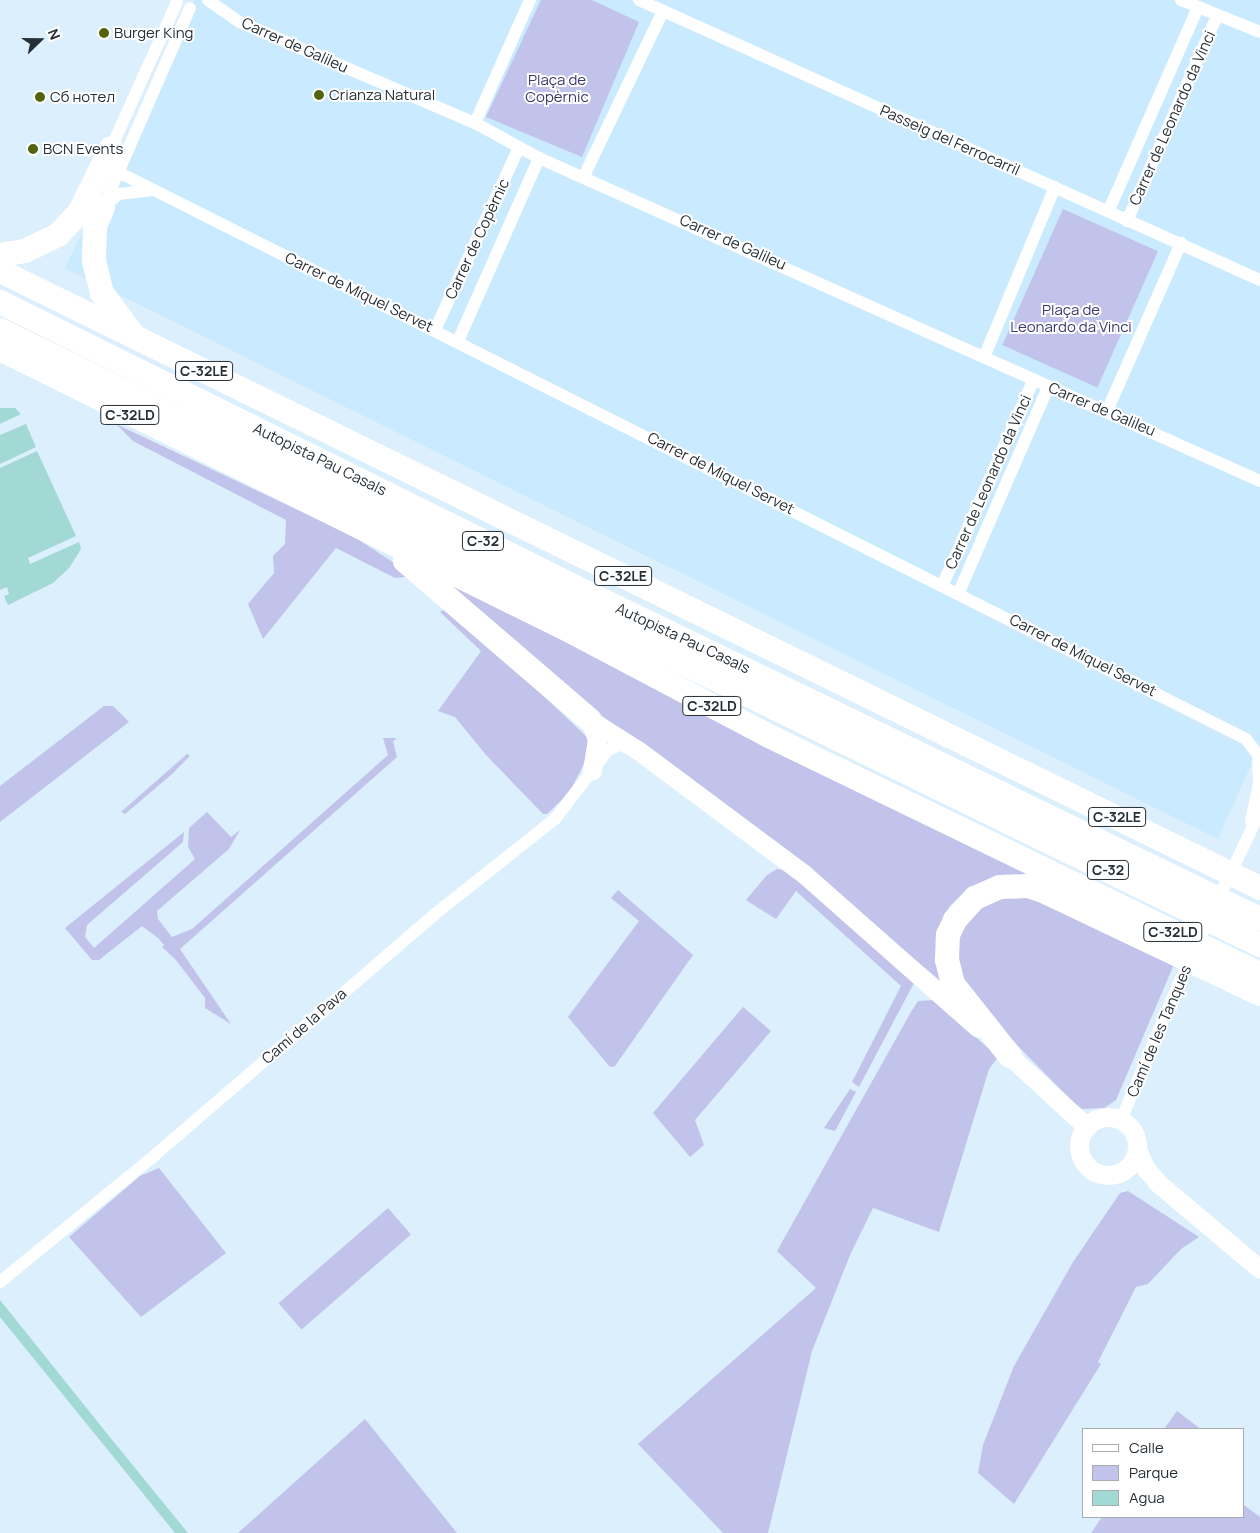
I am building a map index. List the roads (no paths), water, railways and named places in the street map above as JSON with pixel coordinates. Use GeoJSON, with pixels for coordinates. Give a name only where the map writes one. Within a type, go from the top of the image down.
{"type":"FeatureCollection","features":[{"type":"Feature","properties":{"kind":"highway"},"geometry":{"type":"LineString","coordinates":[[0,255],[25,252],[58,235],[80,211],[111,148]]}},
{"type":"Feature","properties":{"kind":"highway"},"geometry":{"type":"LineString","coordinates":[[103,207],[95,227],[94,262],[102,293],[135,337]]}},
{"type":"Feature","properties":{"kind":"highway","name":"C-32LE"},"geometry":{"type":"LineString","coordinates":[[0,271],[1260,888]]}},
{"type":"Feature","properties":{"kind":"highway","name":"Autopista Pau Casals"},"geometry":{"type":"LineString","coordinates":[[0,302],[574,586],[1260,919]]}},
{"type":"Feature","properties":{"kind":"highway","name":"Autopista Pau Casals"},"geometry":{"type":"LineString","coordinates":[[0,330],[546,594],[1260,945]]}},
{"type":"Feature","properties":{"kind":"highway","name":"C-32LD"},"geometry":{"type":"LineString","coordinates":[[0,351],[858,778],[1260,974]]}},
{"type":"Feature","properties":{"kind":"highway"},"geometry":{"type":"LineString","coordinates":[[366,532],[436,585],[492,638],[590,720]]}},
{"type":"Feature","properties":{"kind":"highway"},"geometry":{"type":"LineString","coordinates":[[546,594],[858,778]]}},
{"type":"Feature","properties":{"kind":"highway"},"geometry":{"type":"LineString","coordinates":[[1010,1056],[953,984],[947,960],[948,935],[955,920],[975,898],[1000,887],[1021,885],[1043,890],[1260,994]]}},
{"type":"Feature","properties":{"kind":"street"},"geometry":{"type":"LineString","coordinates":[[120,173],[111,148],[176,1],[190,8],[200,6],[207,0]]}},
{"type":"Feature","properties":{"kind":"street","name":"Carrer de Galileu"},"geometry":{"type":"LineString","coordinates":[[207,0],[240,22],[475,124],[539,158],[584,176],[984,356],[1048,387],[1107,410],[1260,480]]}},
{"type":"Feature","properties":{"kind":"street"},"geometry":{"type":"LineString","coordinates":[[475,124],[530,0]]}},
{"type":"Feature","properties":{"kind":"street","name":"Passeig del Ferrocarril"},"geometry":{"type":"LineString","coordinates":[[640,0],[1110,210],[1128,221],[1260,280]]}},
{"type":"Feature","properties":{"kind":"street"},"geometry":{"type":"LineString","coordinates":[[1181,0],[1260,32]]}},
{"type":"Feature","properties":{"kind":"street","name":"Carrer de Leonardo da Vinci"},"geometry":{"type":"LineString","coordinates":[[1110,210],[1198,7]]}},
{"type":"Feature","properties":{"kind":"street"},"geometry":{"type":"LineString","coordinates":[[103,207],[120,173],[190,8]]}},
{"type":"Feature","properties":{"kind":"street"},"geometry":{"type":"LineString","coordinates":[[584,176],[663,11]]}},
{"type":"Feature","properties":{"kind":"street","name":"Carrer de Leonardo da Vinci"},"geometry":{"type":"LineString","coordinates":[[1128,221],[1217,16]]}},
{"type":"Feature","properties":{"kind":"street","name":"Carrer de Copèrnic"},"geometry":{"type":"LineString","coordinates":[[435,330],[520,147]]}},
{"type":"Feature","properties":{"kind":"street","name":"Carrer de Copèrnic"},"geometry":{"type":"LineString","coordinates":[[458,341],[539,158]]}},
{"type":"Feature","properties":{"kind":"street","name":"Carrer de Miquel Servet"},"geometry":{"type":"LineString","coordinates":[[120,173],[959,592],[1246,739],[1258,755],[1259,781],[1249,834]]}},
{"type":"Feature","properties":{"kind":"street"},"geometry":{"type":"LineString","coordinates":[[984,356],[1055,187]]}},
{"type":"Feature","properties":{"kind":"street"},"geometry":{"type":"LineString","coordinates":[[103,207],[119,194],[152,190]]}},
{"type":"Feature","properties":{"kind":"street"},"geometry":{"type":"LineString","coordinates":[[1107,410],[1181,244]]}},
{"type":"Feature","properties":{"kind":"street","name":"Carrer de Leonardo da Vinci"},"geometry":{"type":"LineString","coordinates":[[942,584],[1034,379]]}},
{"type":"Feature","properties":{"kind":"street","name":"Carrer de Leonardo da Vinci"},"geometry":{"type":"LineString","coordinates":[[959,592],[1048,387]]}},
{"type":"Feature","properties":{"kind":"street"},"geometry":{"type":"LineString","coordinates":[[590,720],[630,746],[804,874],[1010,1056],[1087,1127]]}},
{"type":"Feature","properties":{"kind":"street"},"geometry":{"type":"LineString","coordinates":[[590,720],[597,739],[595,766]]}},
{"type":"Feature","properties":{"kind":"street","name":"Camí de la Pava"},"geometry":{"type":"LineString","coordinates":[[0,1282],[155,1155],[435,914],[555,819],[595,766],[613,747],[630,746]]}},
{"type":"Feature","properties":{"kind":"street"},"geometry":{"type":"LineString","coordinates":[[1249,834],[1260,812]]}},
{"type":"Feature","properties":{"kind":"street","name":"Camí de les Tanques"},"geometry":{"type":"LineString","coordinates":[[1121,1120],[1184,971],[1249,834]]}},
{"type":"Feature","properties":{"kind":"street"},"geometry":{"type":"LineString","coordinates":[[1159,1184],[1121,1172],[1101,1174],[1085,1163],[1080,1145],[1087,1127],[1103,1118],[1121,1120],[1134,1132],[1137,1149],[1146,1169],[1159,1184],[1260,1269]]}},
{"type":"Feature","properties":{"kind":"street"},"geometry":{"type":"LineString","coordinates":[[1121,1172],[1134,1160],[1137,1149]]}},
{"type":"Feature","properties":{"kind":"water"},"geometry":{"type":"Polygon","coordinates":[[[0,408],[15,408],[21,414],[0,424],[0,408]]]}},
{"type":"Feature","properties":{"kind":"water"},"geometry":{"type":"Polygon","coordinates":[[[26,424],[36,447],[0,464],[0,435],[26,424]]]}},
{"type":"Feature","properties":{"kind":"water"},"geometry":{"type":"Polygon","coordinates":[[[37,451],[76,536],[28,558],[30,564],[79,542],[81,549],[69,568],[53,583],[8,605],[4,596],[9,594],[7,587],[0,590],[0,468],[37,451]]]}},
{"type":"Feature","properties":{"kind":"water"},"geometry":{"type":"Polygon","coordinates":[[[0,1300],[188,1533],[175,1533],[0,1317],[0,1300]]]}},
{"type":"Feature","properties":{"kind":"place","name":"Burger King"},"geometry":{"type":"Point","coordinates":[104,33]}},
{"type":"Feature","properties":{"kind":"place","name":"Crianza Natural"},"geometry":{"type":"Point","coordinates":[319,95]}},
{"type":"Feature","properties":{"kind":"place","name":"Сб нотел"},"geometry":{"type":"Point","coordinates":[40,97]}},
{"type":"Feature","properties":{"kind":"place","name":"BCN Events"},"geometry":{"type":"Point","coordinates":[33,149]}},
{"type":"Feature","properties":{"kind":"park label","name":"Plaça de Copèrnic"},"geometry":{"type":"Point","coordinates":[557,88]}},
{"type":"Feature","properties":{"kind":"park label","name":"Plaça de Leonardo da Vinci"},"geometry":{"type":"Point","coordinates":[1071,318]}}]}
